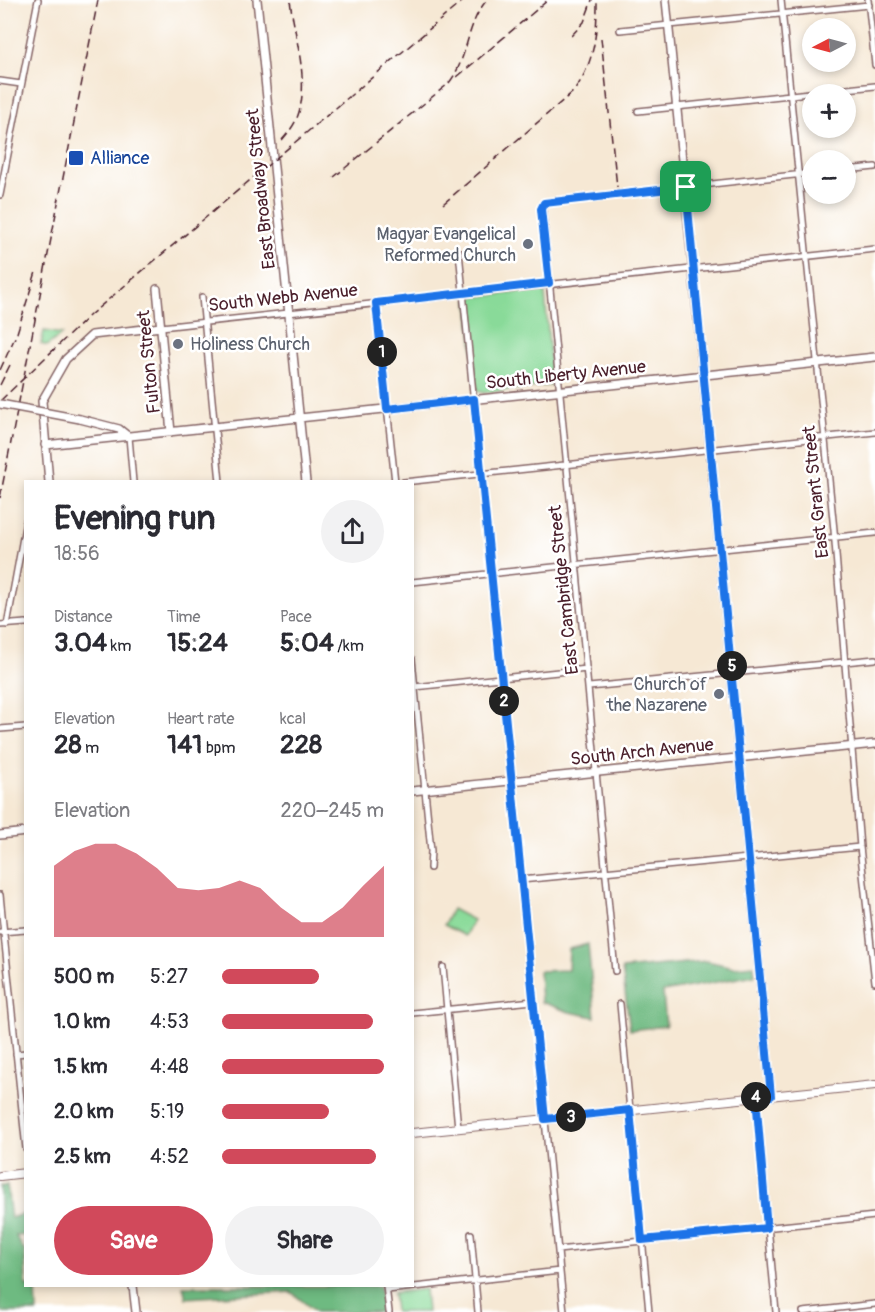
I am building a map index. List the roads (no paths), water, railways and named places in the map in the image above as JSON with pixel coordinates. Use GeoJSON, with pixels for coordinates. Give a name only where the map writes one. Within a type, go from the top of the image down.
{"type":"FeatureCollection","features":[{"type":"Feature","properties":{"kind":"main road"},"geometry":{"type":"LineString","coordinates":[[414,1133],[875,1085]]}},
{"type":"Feature","properties":{"kind":"main road"},"geometry":{"type":"LineString","coordinates":[[0,1176],[24,1173]]}},
{"type":"Feature","properties":{"kind":"street"},"geometry":{"type":"LineString","coordinates":[[0,195],[2,170],[38,0]]}},
{"type":"Feature","properties":{"kind":"street","name":"East Broadway Street"},"geometry":{"type":"LineString","coordinates":[[257,0],[306,480]]}},
{"type":"Feature","properties":{"kind":"street"},"geometry":{"type":"LineString","coordinates":[[666,0],[705,375],[738,758],[771,1096]]}},
{"type":"Feature","properties":{"kind":"street","name":"East Grant Street"},"geometry":{"type":"LineString","coordinates":[[781,0],[835,537],[860,847],[875,982]]}},
{"type":"Feature","properties":{"kind":"street"},"geometry":{"type":"LineString","coordinates":[[620,30],[782,15],[869,3],[875,65]]}},
{"type":"Feature","properties":{"kind":"street"},"geometry":{"type":"LineString","coordinates":[[0,81],[21,84]]}},
{"type":"Feature","properties":{"kind":"street"},"geometry":{"type":"LineString","coordinates":[[638,111],[875,86]]}},
{"type":"Feature","properties":{"kind":"street"},"geometry":{"type":"LineString","coordinates":[[856,169],[875,167]]}},
{"type":"Feature","properties":{"kind":"street"},"geometry":{"type":"LineString","coordinates":[[686,187],[802,175]]}},
{"type":"Feature","properties":{"kind":"street","name":"East Cambridge Street"},"geometry":{"type":"LineString","coordinates":[[615,971],[542,205],[548,202],[686,187]]}},
{"type":"Feature","properties":{"kind":"street","name":"South Webb Avenue"},"geometry":{"type":"LineString","coordinates":[[45,445],[42,409],[45,393],[66,359],[88,337],[100,333],[875,249]]}},
{"type":"Feature","properties":{"kind":"street"},"geometry":{"type":"LineString","coordinates":[[459,252],[564,1312]]}},
{"type":"Feature","properties":{"kind":"street","name":"Fulton Street"},"geometry":{"type":"LineString","coordinates":[[157,289],[171,432]]}},
{"type":"Feature","properties":{"kind":"street"},"geometry":{"type":"LineString","coordinates":[[202,297],[220,480]]}},
{"type":"Feature","properties":{"kind":"street"},"geometry":{"type":"LineString","coordinates":[[376,303],[394,480]]}},
{"type":"Feature","properties":{"kind":"street","name":"South Liberty Avenue"},"geometry":{"type":"LineString","coordinates":[[45,445],[875,357]]}},
{"type":"Feature","properties":{"kind":"street"},"geometry":{"type":"LineString","coordinates":[[0,404],[119,429],[129,437],[133,480]]}},
{"type":"Feature","properties":{"kind":"street"},"geometry":{"type":"LineString","coordinates":[[414,481],[875,432]]}},
{"type":"Feature","properties":{"kind":"street"},"geometry":{"type":"LineString","coordinates":[[45,445],[49,480]]}},
{"type":"Feature","properties":{"kind":"street"},"geometry":{"type":"LineString","coordinates":[[24,525],[3,625],[24,623]]}},
{"type":"Feature","properties":{"kind":"street"},"geometry":{"type":"LineString","coordinates":[[414,582],[875,534]]}},
{"type":"Feature","properties":{"kind":"street"},"geometry":{"type":"LineString","coordinates":[[589,687],[875,659]]}},
{"type":"Feature","properties":{"kind":"street"},"geometry":{"type":"LineString","coordinates":[[430,868],[430,839],[414,687],[587,669]]}},
{"type":"Feature","properties":{"kind":"street"},"geometry":{"type":"LineString","coordinates":[[0,729],[24,727]]}},
{"type":"Feature","properties":{"kind":"street","name":"South Arch Avenue"},"geometry":{"type":"LineString","coordinates":[[414,791],[875,744]]}},
{"type":"Feature","properties":{"kind":"street"},"geometry":{"type":"LineString","coordinates":[[0,835],[24,832]]}},
{"type":"Feature","properties":{"kind":"street"},"geometry":{"type":"LineString","coordinates":[[522,880],[860,847]]}},
{"type":"Feature","properties":{"kind":"street"},"geometry":{"type":"LineString","coordinates":[[0,895],[24,1130]]}},
{"type":"Feature","properties":{"kind":"street"},"geometry":{"type":"LineString","coordinates":[[2,932],[24,930]]}},
{"type":"Feature","properties":{"kind":"street"},"geometry":{"type":"LineString","coordinates":[[443,967],[458,1128]]}},
{"type":"Feature","properties":{"kind":"street"},"geometry":{"type":"LineString","coordinates":[[414,1013],[533,1000]]}},
{"type":"Feature","properties":{"kind":"street"},"geometry":{"type":"LineString","coordinates":[[620,1004],[649,1312]]}},
{"type":"Feature","properties":{"kind":"street"},"geometry":{"type":"LineString","coordinates":[[16,1054],[24,1053]]}},
{"type":"Feature","properties":{"kind":"street"},"geometry":{"type":"LineString","coordinates":[[756,1097],[776,1312]]}},
{"type":"Feature","properties":{"kind":"street"},"geometry":{"type":"LineString","coordinates":[[558,1250],[875,1216]]}},
{"type":"Feature","properties":{"kind":"street"},"geometry":{"type":"LineString","coordinates":[[471,1234],[478,1312]]}},
{"type":"Feature","properties":{"kind":"street"},"geometry":{"type":"LineString","coordinates":[[414,1285],[560,1271]]}},
{"type":"Feature","properties":{"kind":"street"},"geometry":{"type":"LineString","coordinates":[[133,1287],[136,1312]]}},
{"type":"Feature","properties":{"kind":"street"},"geometry":{"type":"LineString","coordinates":[[386,1288],[389,1312]]}},
{"type":"Feature","properties":{"kind":"street"},"geometry":{"type":"LineString","coordinates":[[802,1312],[875,1304]]}},
{"type":"Feature","properties":{"kind":"railway"},"geometry":{"type":"LineString","coordinates":[[0,498],[98,0]]}},
{"type":"Feature","properties":{"kind":"railway"},"geometry":{"type":"LineString","coordinates":[[282,140],[296,120],[302,99],[302,70],[290,0]]}},
{"type":"Feature","properties":{"kind":"railway"},"geometry":{"type":"LineString","coordinates":[[0,401],[90,315],[464,0]]}},
{"type":"Feature","properties":{"kind":"railway"},"geometry":{"type":"LineString","coordinates":[[334,177],[448,84],[460,64],[475,20],[487,0]]}},
{"type":"Feature","properties":{"kind":"railway"},"geometry":{"type":"LineString","coordinates":[[457,77],[548,0]]}},
{"type":"Feature","properties":{"kind":"railway"},"geometry":{"type":"LineString","coordinates":[[571,36],[584,22],[592,0]]}},
{"type":"Feature","properties":{"kind":"railway"},"geometry":{"type":"LineString","coordinates":[[443,204],[574,91],[586,70],[593,49],[597,3]]}},
{"type":"Feature","properties":{"kind":"railway"},"geometry":{"type":"LineString","coordinates":[[601,38],[617,187]]}},
{"type":"Feature","properties":{"kind":"railway"},"geometry":{"type":"LineString","coordinates":[[0,370],[17,333],[36,272]]}},
{"type":"Feature","properties":{"kind":"railway"},"geometry":{"type":"LineString","coordinates":[[0,385],[10,365]]}},
{"type":"Feature","properties":{"kind":"place","name":"Alliance"},"geometry":{"type":"Point","coordinates":[76,158]}},
{"type":"Feature","properties":{"kind":"place","name":"Magyar Evangelical Reformed Church"},"geometry":{"type":"Point","coordinates":[528,244]}},
{"type":"Feature","properties":{"kind":"place","name":"Holiness Church"},"geometry":{"type":"Point","coordinates":[178,344]}},
{"type":"Feature","properties":{"kind":"place","name":"Church of the Nazarene"},"geometry":{"type":"Point","coordinates":[719,694]}}]}
